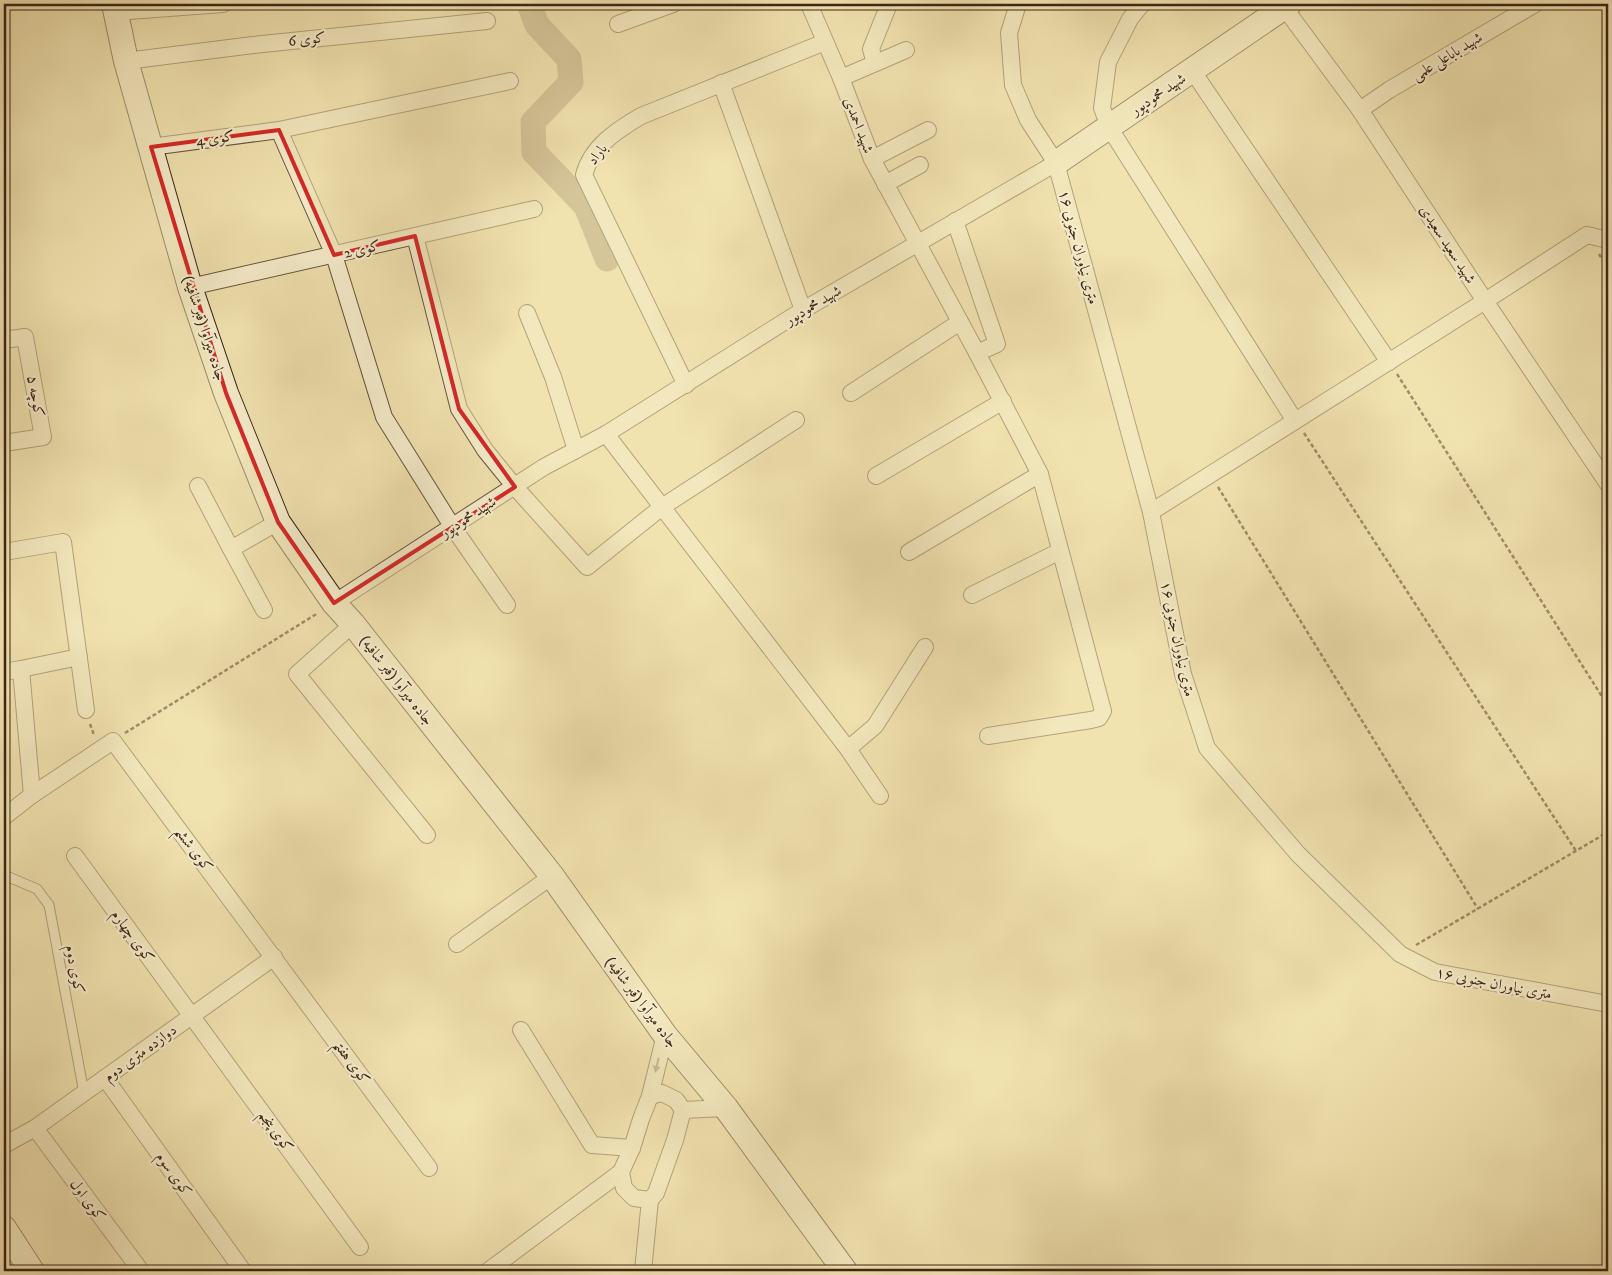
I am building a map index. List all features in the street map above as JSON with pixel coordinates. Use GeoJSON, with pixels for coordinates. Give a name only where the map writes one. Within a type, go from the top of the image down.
{"type":"FeatureCollection","features":[{"type":"Feature","properties":{"kind":"street"},"geometry":{"type":"LineString","coordinates":[[114,8],[223,4]]}},
{"type":"Feature","properties":{"kind":"street"},"geometry":{"type":"LineString","coordinates":[[618,24],[673,4]]}},
{"type":"Feature","properties":{"kind":"street","name":"شهید احمدی"},"geometry":{"type":"LineString","coordinates":[[809,4],[841,78],[872,159],[1003,401],[1040,474],[1103,711],[1099,718],[1091,720],[988,736]]}},
{"type":"Feature","properties":{"kind":"street"},"geometry":{"type":"LineString","coordinates":[[875,63],[871,49],[889,4]]}},
{"type":"Feature","properties":{"kind":"street","name":"۱۶ متری نیاوران جنوبی"},"geometry":{"type":"LineString","coordinates":[[1018,4],[1009,33],[1013,85],[1028,120],[1056,163],[1151,512],[1183,674],[1206,748],[1298,854],[1400,954],[1435,972],[1608,1004]]}},
{"type":"Feature","properties":{"kind":"street"},"geometry":{"type":"LineString","coordinates":[[1142,4],[1130,19],[1108,62],[1102,108],[1109,127],[1296,421]]}},
{"type":"Feature","properties":{"kind":"street","name":"شهید باباعلی علمی"},"geometry":{"type":"LineString","coordinates":[[1360,110],[1389,90],[1535,4]]}},
{"type":"Feature","properties":{"kind":"street","name":"شهید محمودپور"},"geometry":{"type":"LineString","coordinates":[[334,603],[544,467],[606,434],[803,310],[1056,163],[1286,5]]}},
{"type":"Feature","properties":{"kind":"street","name":"شهید سعید سعیدی"},"geometry":{"type":"LineString","coordinates":[[1286,5],[1360,110],[1608,484]]}},
{"type":"Feature","properties":{"kind":"street","name":"جاده میرآوا (قبر شافیه)"},"geometry":{"type":"LineString","coordinates":[[114,8],[126,61],[190,287],[226,392],[278,522],[334,603],[353,624],[552,876],[665,1035],[726,1108],[845,1271]]}},
{"type":"Feature","properties":{"kind":"street","name":"کوی 6"},"geometry":{"type":"LineString","coordinates":[[126,61],[253,45],[488,20]]}},
{"type":"Feature","properties":{"kind":"street","name":"باراد"},"geometry":{"type":"LineString","coordinates":[[686,385],[584,175],[588,162],[618,130],[641,116],[825,42]]}},
{"type":"Feature","properties":{"kind":"street"},"geometry":{"type":"LineString","coordinates":[[841,78],[906,50]]}},
{"type":"Feature","properties":{"kind":"street"},"geometry":{"type":"LineString","coordinates":[[1192,70],[1389,362]]}},
{"type":"Feature","properties":{"kind":"street","name":"کوی 4"},"geometry":{"type":"LineString","coordinates":[[151,147],[279,130],[510,81]]}},
{"type":"Feature","properties":{"kind":"street"},"geometry":{"type":"LineString","coordinates":[[721,83],[803,310]]}},
{"type":"Feature","properties":{"kind":"street"},"geometry":{"type":"LineString","coordinates":[[279,130],[334,255],[384,417],[452,526],[507,605]]}},
{"type":"Feature","properties":{"kind":"street"},"geometry":{"type":"LineString","coordinates":[[872,159],[928,130]]}},
{"type":"Feature","properties":{"kind":"street"},"geometry":{"type":"LineString","coordinates":[[885,184],[920,165]]}},
{"type":"Feature","properties":{"kind":"street","name":"کوی 2"},"geometry":{"type":"LineString","coordinates":[[190,287],[534,209]]}},
{"type":"Feature","properties":{"kind":"street"},"geometry":{"type":"LineString","coordinates":[[955,221],[997,344],[977,353]]}},
{"type":"Feature","properties":{"kind":"street"},"geometry":{"type":"LineString","coordinates":[[1151,512],[1485,301],[1587,234],[1608,240]]}},
{"type":"Feature","properties":{"kind":"street"},"geometry":{"type":"LineString","coordinates":[[415,236],[459,409],[485,450],[587,567],[662,507],[796,420]]}},
{"type":"Feature","properties":{"kind":"street"},"geometry":{"type":"LineString","coordinates":[[526,313],[553,377],[576,450]]}},
{"type":"Feature","properties":{"kind":"street"},"geometry":{"type":"LineString","coordinates":[[852,393],[960,322]]}},
{"type":"Feature","properties":{"kind":"street","name":"کوچه ۵"},"geometry":{"type":"LineString","coordinates":[[4,340],[25,337],[43,437],[4,444]]}},
{"type":"Feature","properties":{"kind":"street"},"geometry":{"type":"LineString","coordinates":[[876,476],[1003,401]]}},
{"type":"Feature","properties":{"kind":"street"},"geometry":{"type":"LineString","coordinates":[[606,434],[848,749],[880,796]]}},
{"type":"Feature","properties":{"kind":"street"},"geometry":{"type":"LineString","coordinates":[[909,552],[1040,474]]}},
{"type":"Feature","properties":{"kind":"street"},"geometry":{"type":"LineString","coordinates":[[198,486],[264,610]]}},
{"type":"Feature","properties":{"kind":"street"},"geometry":{"type":"LineString","coordinates":[[231,549],[278,522]]}},
{"type":"Feature","properties":{"kind":"street"},"geometry":{"type":"LineString","coordinates":[[4,552],[63,542],[86,710]]}},
{"type":"Feature","properties":{"kind":"street"},"geometry":{"type":"LineString","coordinates":[[972,595],[1060,551]]}},
{"type":"Feature","properties":{"kind":"street"},"geometry":{"type":"LineString","coordinates":[[353,624],[297,674],[427,835]]}},
{"type":"Feature","properties":{"kind":"street"},"geometry":{"type":"LineString","coordinates":[[848,749],[875,726],[925,648]]}},
{"type":"Feature","properties":{"kind":"street"},"geometry":{"type":"LineString","coordinates":[[4,672],[78,657]]}},
{"type":"Feature","properties":{"kind":"street"},"geometry":{"type":"LineString","coordinates":[[21,669],[32,795]]}},
{"type":"Feature","properties":{"kind":"street"},"geometry":{"type":"LineString","coordinates":[[4,816],[113,741]]}},
{"type":"Feature","properties":{"kind":"street","name":"کوی ششم"},"geometry":{"type":"LineString","coordinates":[[113,741],[274,957]]}},
{"type":"Feature","properties":{"kind":"street","name":"کوی چهارم"},"geometry":{"type":"LineString","coordinates":[[75,856],[191,1016]]}},
{"type":"Feature","properties":{"kind":"street"},"geometry":{"type":"LineString","coordinates":[[457,944],[552,876]]}},
{"type":"Feature","properties":{"kind":"street","name":"دوازده متری دوم"},"geometry":{"type":"LineString","coordinates":[[4,1145],[35,1128],[274,957]]}},
{"type":"Feature","properties":{"kind":"street","name":"کوی هفتم"},"geometry":{"type":"LineString","coordinates":[[274,957],[429,1168]]}},
{"type":"Feature","properties":{"kind":"street","name":"کوی پنجم"},"geometry":{"type":"LineString","coordinates":[[191,1016],[360,1247]]}},
{"type":"Feature","properties":{"kind":"street"},"geometry":{"type":"LineString","coordinates":[[521,1030],[592,1145],[632,1148]]}},
{"type":"Feature","properties":{"kind":"street"},"geometry":{"type":"LineString","coordinates":[[488,1271],[621,1172],[632,1148],[650,1096],[665,1035]]}},
{"type":"Feature","properties":{"kind":"street","name":"کوی سوم"},"geometry":{"type":"LineString","coordinates":[[106,1078],[243,1271]]}},
{"type":"Feature","properties":{"kind":"street"},"geometry":{"type":"LineString","coordinates":[[643,1271],[650,1200],[656,1193],[675,1140],[683,1110],[676,1100],[662,1093],[650,1096]]}},
{"type":"Feature","properties":{"kind":"street"},"geometry":{"type":"LineString","coordinates":[[683,1110],[726,1108]]}},
{"type":"Feature","properties":{"kind":"street","name":"کوی اول"},"geometry":{"type":"LineString","coordinates":[[35,1128],[141,1271]]}},
{"type":"Feature","properties":{"kind":"street"},"geometry":{"type":"LineString","coordinates":[[621,1172],[624,1188],[634,1198],[650,1200]]}},
{"type":"Feature","properties":{"kind":"street"},"geometry":{"type":"LineString","coordinates":[[4,1228],[32,1271]]}},
{"type":"Feature","properties":{"kind":"lane","name":"کوی دوم"},"geometry":{"type":"LineString","coordinates":[[4,875],[37,890],[49,905],[84,1093]]}},
{"type":"Feature","properties":{"kind":"path"},"geometry":{"type":"LineString","coordinates":[[1389,362],[1608,706]]}},
{"type":"Feature","properties":{"kind":"path"},"geometry":{"type":"LineString","coordinates":[[1296,421],[1576,851]]}},
{"type":"Feature","properties":{"kind":"path"},"geometry":{"type":"LineString","coordinates":[[1211,474],[1478,909]]}},
{"type":"Feature","properties":{"kind":"path"},"geometry":{"type":"LineString","coordinates":[[113,741],[334,603]]}},
{"type":"Feature","properties":{"kind":"path"},"geometry":{"type":"LineString","coordinates":[[86,710],[98,751]]}},
{"type":"Feature","properties":{"kind":"path"},"geometry":{"type":"LineString","coordinates":[[1400,954],[1608,832]]}},
{"type":"Feature","properties":{"kind":"highlighted area"},"geometry":{"type":"Polygon","coordinates":[[[279,130],[334,255],[415,236],[459,409],[515,487],[334,603],[278,522],[226,393],[151,147],[279,130]]]}},
{"type":"Feature","properties":{"kind":"waterway"},"geometry":{"type":"LineString","coordinates":[[529,4],[537,25],[569,59],[571,82],[533,122],[534,152],[586,206],[607,259]]}}]}
